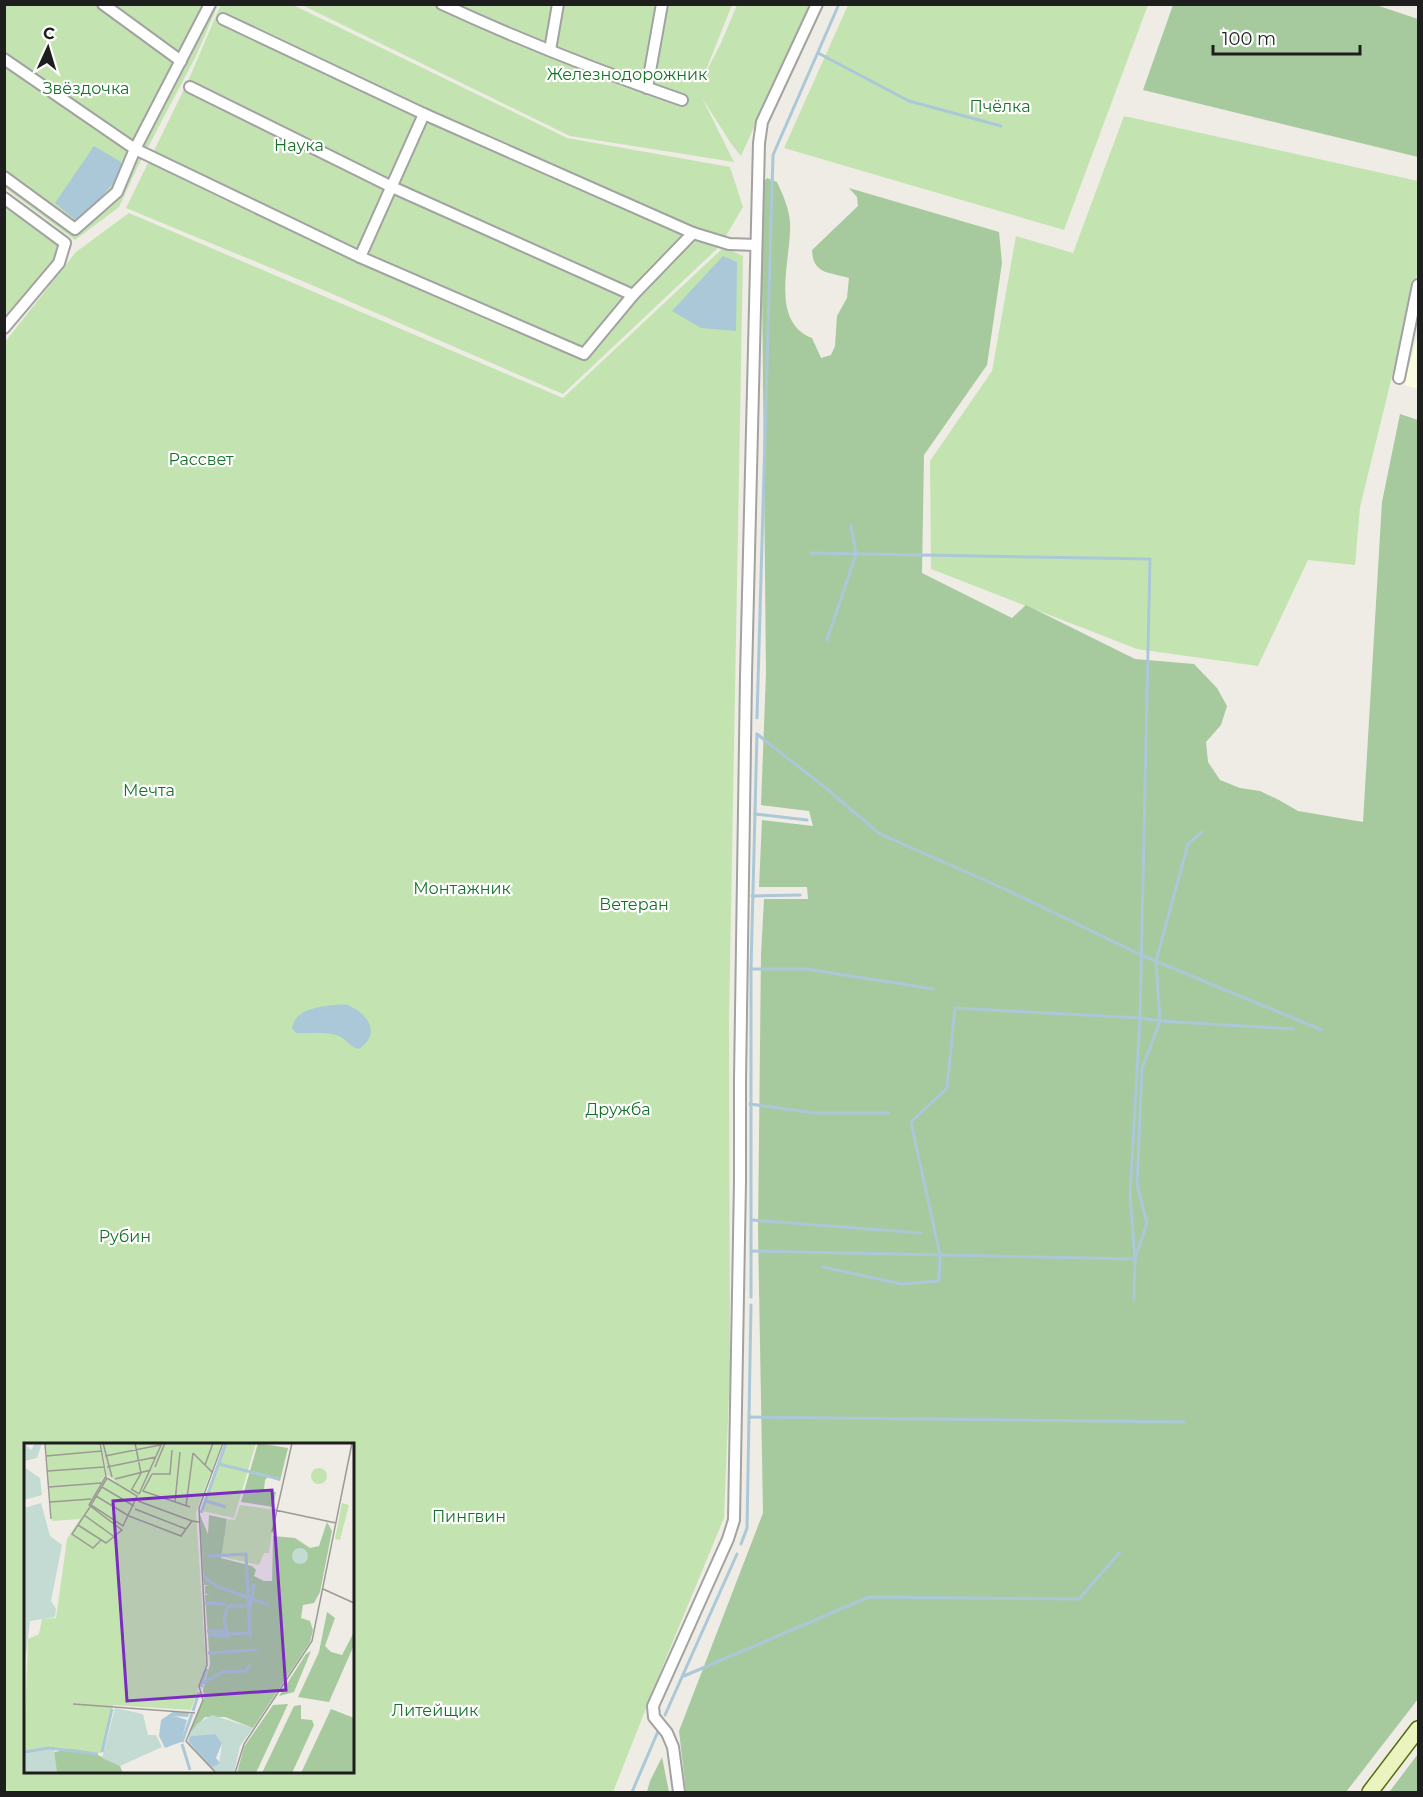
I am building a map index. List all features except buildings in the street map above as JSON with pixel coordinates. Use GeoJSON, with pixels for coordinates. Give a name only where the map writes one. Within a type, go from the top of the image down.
{"type":"FeatureCollection","features":[{"type":"Feature","properties":{"kind":"street"},"geometry":{"type":"LineString","coordinates":[[103,4],[181,61]]}},
{"type":"Feature","properties":{"kind":"street"},"geometry":{"type":"LineString","coordinates":[[4,177],[75,229],[117,192],[135,149],[210,4]]}},
{"type":"Feature","properties":{"kind":"street"},"geometry":{"type":"LineString","coordinates":[[442,4],[495,29],[682,100]]}},
{"type":"Feature","properties":{"kind":"street"},"geometry":{"type":"LineString","coordinates":[[550,50],[558,4]]}},
{"type":"Feature","properties":{"kind":"street"},"geometry":{"type":"LineString","coordinates":[[647,88],[662,4]]}},
{"type":"Feature","properties":{"kind":"street"},"geometry":{"type":"LineString","coordinates":[[679,1792],[673,1747],[667,1733],[654,1717],[653,1706],[724,1548],[734,1520],[740,1228],[746,676],[759,144],[762,123],[818,4]]}},
{"type":"Feature","properties":{"kind":"street"},"geometry":{"type":"LineString","coordinates":[[223,19],[424,114],[693,233],[729,244],[756,245]]}},
{"type":"Feature","properties":{"kind":"street"},"geometry":{"type":"LineString","coordinates":[[4,59],[135,149],[360,257],[584,354],[633,295],[693,233]]}},
{"type":"Feature","properties":{"kind":"street"},"geometry":{"type":"LineString","coordinates":[[190,87],[392,187],[633,295]]}},
{"type":"Feature","properties":{"kind":"street"},"geometry":{"type":"LineString","coordinates":[[360,257],[424,114]]}},
{"type":"Feature","properties":{"kind":"street"},"geometry":{"type":"LineString","coordinates":[[4,198],[65,243],[60,263],[4,328]]}},
{"type":"Feature","properties":{"kind":"street"},"geometry":{"type":"LineString","coordinates":[[1399,378],[1419,285]]}},
{"type":"Feature","properties":{"kind":"street"},"geometry":{"type":"LineString","coordinates":[[1370,1792],[1419,1729]]}},
{"type":"Feature","properties":{"kind":"shaded area"},"geometry":{"type":"Polygon","coordinates":[[[1418,332],[1418,389],[1404,385],[1418,332]]]}},
{"type":"Feature","properties":{"kind":"green space","name":"Наука"},"geometry":{"type":"Polygon","coordinates":[[[221,4],[293,5],[567,138],[730,167],[743,207],[720,246],[563,394],[307,283],[126,208],[188,81],[221,4]]]}},
{"type":"Feature","properties":{"kind":"green space","name":"Звёздочка"},"geometry":{"type":"Polygon","coordinates":[[[5,5],[218,5],[196,56],[119,207],[75,240],[5,188],[5,5]]]}},
{"type":"Feature","properties":{"kind":"green space","name":"Железнодорожник"},"geometry":{"type":"Polygon","coordinates":[[[302,5],[732,5],[702,80],[737,5],[809,5],[741,156],[702,98],[734,162],[570,136],[302,5]]]}},
{"type":"Feature","properties":{"kind":"green space","name":"Пчёлка"},"geometry":{"type":"Polygon","coordinates":[[[848,5],[1148,5],[1064,230],[784,148],[848,5]]]}},
{"type":"Feature","properties":{"kind":"green space"},"geometry":{"type":"Polygon","coordinates":[[[1173,5],[1376,5],[1418,19],[1418,157],[1143,90],[1173,5]]]}},
{"type":"Feature","properties":{"kind":"green space"},"geometry":{"type":"Polygon","coordinates":[[[1124,116],[1418,181],[1418,270],[1360,507],[1355,565],[1308,560],[1258,666],[1137,649],[931,569],[930,461],[992,371],[1016,236],[1073,253],[1124,116]]]}},
{"type":"Feature","properties":{"kind":"green space"},"geometry":{"type":"Polygon","coordinates":[[[767,178],[777,182],[790,222],[785,287],[790,318],[799,330],[812,338],[821,358],[831,355],[835,346],[837,316],[847,298],[849,278],[819,268],[813,258],[812,250],[858,206],[857,197],[849,188],[999,232],[1002,263],[987,365],[924,455],[922,573],[1012,618],[1026,605],[1135,659],[1194,664],[1217,688],[1227,706],[1221,725],[1206,742],[1208,762],[1220,780],[1240,788],[1260,791],[1298,811],[1363,822],[1382,502],[1400,414],[1418,420],[1418,1699],[1346,1792],[686,1792],[679,1731],[763,1513],[758,1231],[761,954],[764,899],[808,899],[807,887],[759,887],[762,820],[813,826],[809,811],[761,805],[766,673],[761,186],[767,178]]]}},
{"type":"Feature","properties":{"kind":"green space"},"geometry":{"type":"Polygon","coordinates":[[[5,198],[69,245],[64,261],[5,335],[5,198]]]}},
{"type":"Feature","properties":{"kind":"green space"},"geometry":{"type":"Polygon","coordinates":[[[129,213],[563,398],[724,247],[743,256],[729,1021],[730,1370],[724,1518],[613,1792],[5,1792],[5,342],[76,252],[129,213]]]}},
{"type":"Feature","properties":{"kind":"green space"},"geometry":{"type":"Polygon","coordinates":[[[1418,1754],[1418,1792],[1389,1792],[1390,1791],[1418,1754]]]}},
{"type":"Feature","properties":{"kind":"green space"},"geometry":{"type":"Polygon","coordinates":[[[662,1757],[669,1792],[647,1792],[650,1781],[662,1757]]]}},
{"type":"Feature","properties":{"kind":"water"},"geometry":{"type":"Polygon","coordinates":[[[94,146],[121,162],[122,174],[78,222],[55,203],[94,146]]]}},
{"type":"Feature","properties":{"kind":"water"},"geometry":{"type":"Polygon","coordinates":[[[723,256],[737,262],[736,331],[701,328],[672,311],[723,256]]]}},
{"type":"Feature","properties":{"kind":"water"},"geometry":{"type":"Polygon","coordinates":[[[348,1005],[367,1019],[371,1029],[369,1039],[359,1049],[334,1034],[296,1033],[292,1028],[302,1013],[314,1008],[348,1005]]]}},
{"type":"Feature","properties":{"kind":"waterway"},"geometry":{"type":"LineString","coordinates":[[757,718],[773,155],[839,4]]}},
{"type":"Feature","properties":{"kind":"waterway"},"geometry":{"type":"LineString","coordinates":[[818,53],[909,101],[1001,126]]}},
{"type":"Feature","properties":{"kind":"waterway"},"geometry":{"type":"LineString","coordinates":[[827,640],[856,554],[851,525]]}},
{"type":"Feature","properties":{"kind":"waterway"},"geometry":{"type":"LineString","coordinates":[[811,553],[1150,559],[1140,1018],[1130,1196],[1135,1259],[1134,1300]]}},
{"type":"Feature","properties":{"kind":"waterway"},"geometry":{"type":"LineString","coordinates":[[757,734],[880,834],[1007,890],[1141,955],[1322,1030]]}},
{"type":"Feature","properties":{"kind":"waterway"},"geometry":{"type":"LineString","coordinates":[[751,1297],[751,969],[757,734]]}},
{"type":"Feature","properties":{"kind":"waterway"},"geometry":{"type":"LineString","coordinates":[[755,814],[807,820]]}},
{"type":"Feature","properties":{"kind":"waterway"},"geometry":{"type":"LineString","coordinates":[[752,1251],[1135,1259],[1147,1223],[1137,1185],[1142,1069],[1160,1021],[1156,961],[1188,844],[1202,832]]}},
{"type":"Feature","properties":{"kind":"waterway"},"geometry":{"type":"LineString","coordinates":[[752,896],[800,895]]}},
{"type":"Feature","properties":{"kind":"waterway"},"geometry":{"type":"LineString","coordinates":[[751,969],[806,969],[934,989]]}},
{"type":"Feature","properties":{"kind":"waterway"},"geometry":{"type":"LineString","coordinates":[[823,1267],[901,1284],[939,1281],[940,1255],[911,1122],[947,1088],[955,1008],[1293,1029]]}},
{"type":"Feature","properties":{"kind":"waterway"},"geometry":{"type":"LineString","coordinates":[[750,1104],[814,1113],[889,1113]]}},
{"type":"Feature","properties":{"kind":"waterway"},"geometry":{"type":"LineString","coordinates":[[752,1220],[921,1233]]}},
{"type":"Feature","properties":{"kind":"waterway"},"geometry":{"type":"LineString","coordinates":[[741,1544],[747,1528],[751,1305]]}},
{"type":"Feature","properties":{"kind":"waterway"},"geometry":{"type":"LineString","coordinates":[[749,1417],[1184,1422]]}},
{"type":"Feature","properties":{"kind":"waterway"},"geometry":{"type":"LineString","coordinates":[[684,1676],[869,1597],[1079,1599],[1120,1552]]}},
{"type":"Feature","properties":{"kind":"waterway"},"geometry":{"type":"LineString","coordinates":[[665,1715],[737,1554]]}},
{"type":"Feature","properties":{"kind":"waterway"},"geometry":{"type":"LineString","coordinates":[[632,1792],[659,1729]]}},
{"type":"Feature","properties":{"kind":"park label","name":"Рассвет"},"geometry":{"type":"Point","coordinates":[201,459]}},
{"type":"Feature","properties":{"kind":"park label","name":"Мечта"},"geometry":{"type":"Point","coordinates":[149,790]}},
{"type":"Feature","properties":{"kind":"park label","name":"Монтажник"},"geometry":{"type":"Point","coordinates":[462,888]}},
{"type":"Feature","properties":{"kind":"park label","name":"Ветеран"},"geometry":{"type":"Point","coordinates":[634,904]}},
{"type":"Feature","properties":{"kind":"park label","name":"Дружба"},"geometry":{"type":"Point","coordinates":[618,1109]}},
{"type":"Feature","properties":{"kind":"park label","name":"Рубин"},"geometry":{"type":"Point","coordinates":[125,1236]}},
{"type":"Feature","properties":{"kind":"park label","name":"Пингвин"},"geometry":{"type":"Point","coordinates":[469,1516]}},
{"type":"Feature","properties":{"kind":"park label","name":"Литейщик"},"geometry":{"type":"Point","coordinates":[435,1710]}}]}
